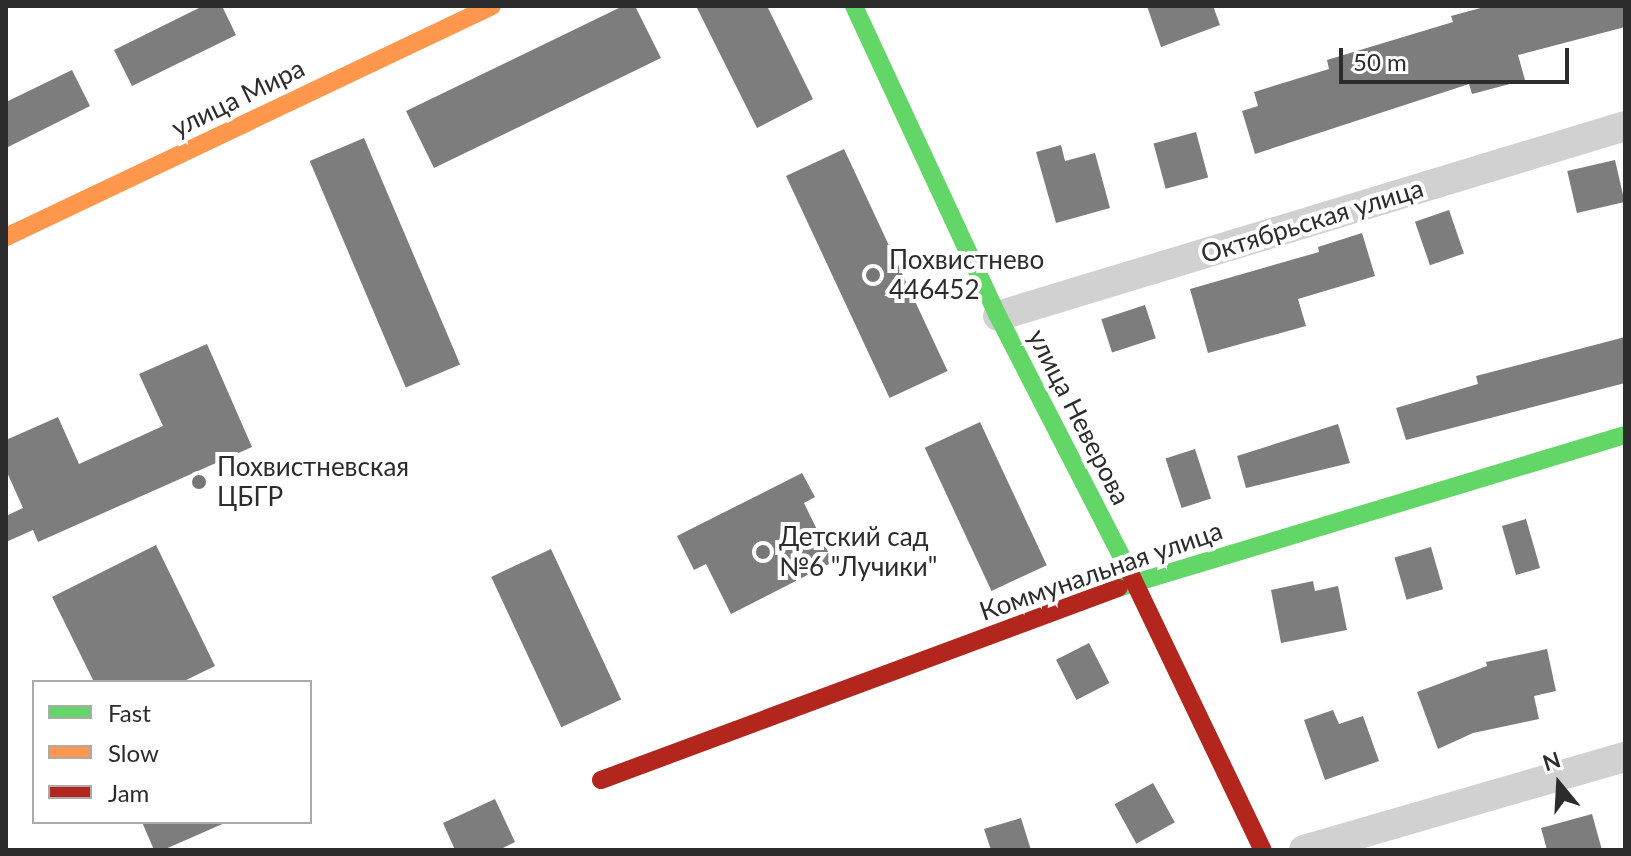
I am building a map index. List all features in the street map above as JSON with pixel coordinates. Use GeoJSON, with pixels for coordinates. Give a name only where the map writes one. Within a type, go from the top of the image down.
{"type":"FeatureCollection","features":[{"type":"Feature","properties":{"kind":"street","name":"улица Мира"},"geometry":{"type":"LineString","coordinates":[[6,237],[492,6]]}},
{"type":"Feature","properties":{"kind":"street","name":"улица Неверова"},"geometry":{"type":"LineString","coordinates":[[854,6],[998,316],[1135,582],[1263,850]]}},
{"type":"Feature","properties":{"kind":"street","name":"Октябрьская улица"},"geometry":{"type":"LineString","coordinates":[[998,316],[1625,126]]}},
{"type":"Feature","properties":{"kind":"street","name":"Коммунальная улица"},"geometry":{"type":"LineString","coordinates":[[601,780],[1135,582],[1625,435]]}},
{"type":"Feature","properties":{"kind":"street"},"geometry":{"type":"LineString","coordinates":[[1304,850],[1625,757]]}},
{"type":"Feature","properties":{"kind":"building"},"geometry":{"type":"Polygon","coordinates":[[[203,6],[222,6],[236,35],[132,86],[114,50],[203,6]]]}},
{"type":"Feature","properties":{"kind":"building"},"geometry":{"type":"Polygon","coordinates":[[[623,6],[635,6],[661,58],[434,168],[406,111],[623,6]]]}},
{"type":"Feature","properties":{"kind":"building"},"geometry":{"type":"Polygon","coordinates":[[[696,6],[767,6],[813,99],[757,128],[696,6]]]}},
{"type":"Feature","properties":{"kind":"building"},"geometry":{"type":"Polygon","coordinates":[[[1147,6],[1213,6],[1220,25],[1161,47],[1147,6]]]}},
{"type":"Feature","properties":{"kind":"building"},"geometry":{"type":"Polygon","coordinates":[[[1488,6],[1625,6],[1625,27],[1518,55],[1525,80],[1472,94],[1469,84],[1255,154],[1242,111],[1258,106],[1254,92],[1329,69],[1327,60],[1453,22],[1451,16],[1488,6]]]}},
{"type":"Feature","properties":{"kind":"building"},"geometry":{"type":"Polygon","coordinates":[[[72,70],[90,106],[6,148],[6,102],[72,70]]]}},
{"type":"Feature","properties":{"kind":"building"},"geometry":{"type":"Polygon","coordinates":[[[1196,132],[1208,177],[1166,189],[1153,143],[1196,132]]]}},
{"type":"Feature","properties":{"kind":"building"},"geometry":{"type":"Polygon","coordinates":[[[364,138],[460,364],[406,387],[310,161],[364,138]]]}},
{"type":"Feature","properties":{"kind":"building"},"geometry":{"type":"Polygon","coordinates":[[[1061,145],[1065,161],[1095,153],[1110,208],[1056,223],[1036,152],[1061,145]]]}},
{"type":"Feature","properties":{"kind":"building"},"geometry":{"type":"Polygon","coordinates":[[[844,149],[948,371],[890,398],[786,176],[844,149]]]}},
{"type":"Feature","properties":{"kind":"building"},"geometry":{"type":"Polygon","coordinates":[[[1615,160],[1625,202],[1577,213],[1567,171],[1615,160]]]}},
{"type":"Feature","properties":{"kind":"building"},"geometry":{"type":"Polygon","coordinates":[[[1449,210],[1464,253],[1430,265],[1415,222],[1449,210]]]}},
{"type":"Feature","properties":{"kind":"building"},"geometry":{"type":"Polygon","coordinates":[[[1362,233],[1375,276],[1298,299],[1306,326],[1208,353],[1190,289],[1319,252],[1318,247],[1362,233]]]}},
{"type":"Feature","properties":{"kind":"building"},"geometry":{"type":"Polygon","coordinates":[[[1145,305],[1156,338],[1112,353],[1101,319],[1145,305]]]}},
{"type":"Feature","properties":{"kind":"building"},"geometry":{"type":"Polygon","coordinates":[[[1625,337],[1625,383],[1406,440],[1396,408],[1478,384],[1476,376],[1625,337]]]}},
{"type":"Feature","properties":{"kind":"building"},"geometry":{"type":"Polygon","coordinates":[[[207,344],[252,447],[38,542],[33,530],[6,542],[6,516],[23,508],[6,470],[6,440],[58,417],[79,464],[163,426],[139,374],[207,344]]]}},
{"type":"Feature","properties":{"kind":"building"},"geometry":{"type":"Polygon","coordinates":[[[980,422],[1047,565],[991,591],[925,448],[980,422]]]}},
{"type":"Feature","properties":{"kind":"building"},"geometry":{"type":"Polygon","coordinates":[[[1338,424],[1350,463],[1246,488],[1237,456],[1338,424]]]}},
{"type":"Feature","properties":{"kind":"building"},"geometry":{"type":"Polygon","coordinates":[[[1195,449],[1211,498],[1182,508],[1166,459],[1195,449]]]}},
{"type":"Feature","properties":{"kind":"building"},"geometry":{"type":"Polygon","coordinates":[[[802,473],[815,497],[804,503],[833,562],[731,614],[706,564],[694,570],[677,536],[802,473]]]}},
{"type":"Feature","properties":{"kind":"building"},"geometry":{"type":"Polygon","coordinates":[[[1526,519],[1540,568],[1516,575],[1502,526],[1526,519]]]}},
{"type":"Feature","properties":{"kind":"building"},"geometry":{"type":"Polygon","coordinates":[[[156,545],[215,666],[186,680],[93,680],[52,597],[156,545]]]}},
{"type":"Feature","properties":{"kind":"building"},"geometry":{"type":"Polygon","coordinates":[[[1431,547],[1443,589],[1407,600],[1394,557],[1431,547]]]}},
{"type":"Feature","properties":{"kind":"building"},"geometry":{"type":"Polygon","coordinates":[[[551,549],[621,699],[561,727],[491,577],[551,549]]]}},
{"type":"Feature","properties":{"kind":"building"},"geometry":{"type":"Polygon","coordinates":[[[1313,581],[1315,591],[1338,586],[1347,630],[1281,643],[1271,590],[1313,581]]]}},
{"type":"Feature","properties":{"kind":"building"},"geometry":{"type":"Polygon","coordinates":[[[1089,643],[1109,683],[1076,700],[1056,660],[1089,643]]]}},
{"type":"Feature","properties":{"kind":"building"},"geometry":{"type":"Polygon","coordinates":[[[1547,649],[1556,691],[1534,696],[1539,719],[1473,733],[1438,749],[1417,692],[1487,666],[1486,662],[1547,649]]]}},
{"type":"Feature","properties":{"kind":"building"},"geometry":{"type":"Polygon","coordinates":[[[1333,710],[1339,724],[1363,716],[1379,761],[1325,780],[1304,720],[1333,710]]]}},
{"type":"Feature","properties":{"kind":"building"},"geometry":{"type":"Polygon","coordinates":[[[1153,783],[1175,822],[1136,844],[1115,804],[1153,783]]]}},
{"type":"Feature","properties":{"kind":"building"},"geometry":{"type":"Polygon","coordinates":[[[495,799],[515,842],[499,850],[455,850],[443,823],[495,799]]]}},
{"type":"Feature","properties":{"kind":"building"},"geometry":{"type":"Polygon","coordinates":[[[1592,814],[1602,850],[1547,850],[1541,828],[1592,814]]]}},
{"type":"Feature","properties":{"kind":"building"},"geometry":{"type":"Polygon","coordinates":[[[1021,818],[1031,850],[991,850],[984,829],[1021,818]]]}},
{"type":"Feature","properties":{"kind":"building"},"geometry":{"type":"Polygon","coordinates":[[[143,824],[222,824],[163,850],[154,850],[143,824]]]}},
{"type":"Feature","properties":{"kind":"traffic: fast"},"geometry":{"type":"LineString","coordinates":[[854,6],[998,316],[1130,573]]}},
{"type":"Feature","properties":{"kind":"traffic: fast"},"geometry":{"type":"LineString","coordinates":[[1118,588],[1625,435]]}},
{"type":"Feature","properties":{"kind":"traffic: slow"},"geometry":{"type":"LineString","coordinates":[[6,237],[492,6]]}},
{"type":"Feature","properties":{"kind":"traffic: jam"},"geometry":{"type":"LineString","coordinates":[[1130,573],[1263,850]]}},
{"type":"Feature","properties":{"kind":"traffic: jam"},"geometry":{"type":"LineString","coordinates":[[601,780],[1118,588]]}},
{"type":"Feature","properties":{"kind":"place","name":"Похвистнево 446452"},"geometry":{"type":"Point","coordinates":[873,275]}},
{"type":"Feature","properties":{"kind":"place","name":"Похвистневская ЦБГР"},"geometry":{"type":"Point","coordinates":[199,482]}},
{"type":"Feature","properties":{"kind":"place","name":"Детский сад №6 \"Лучики\""},"geometry":{"type":"Point","coordinates":[763,552]}}]}
